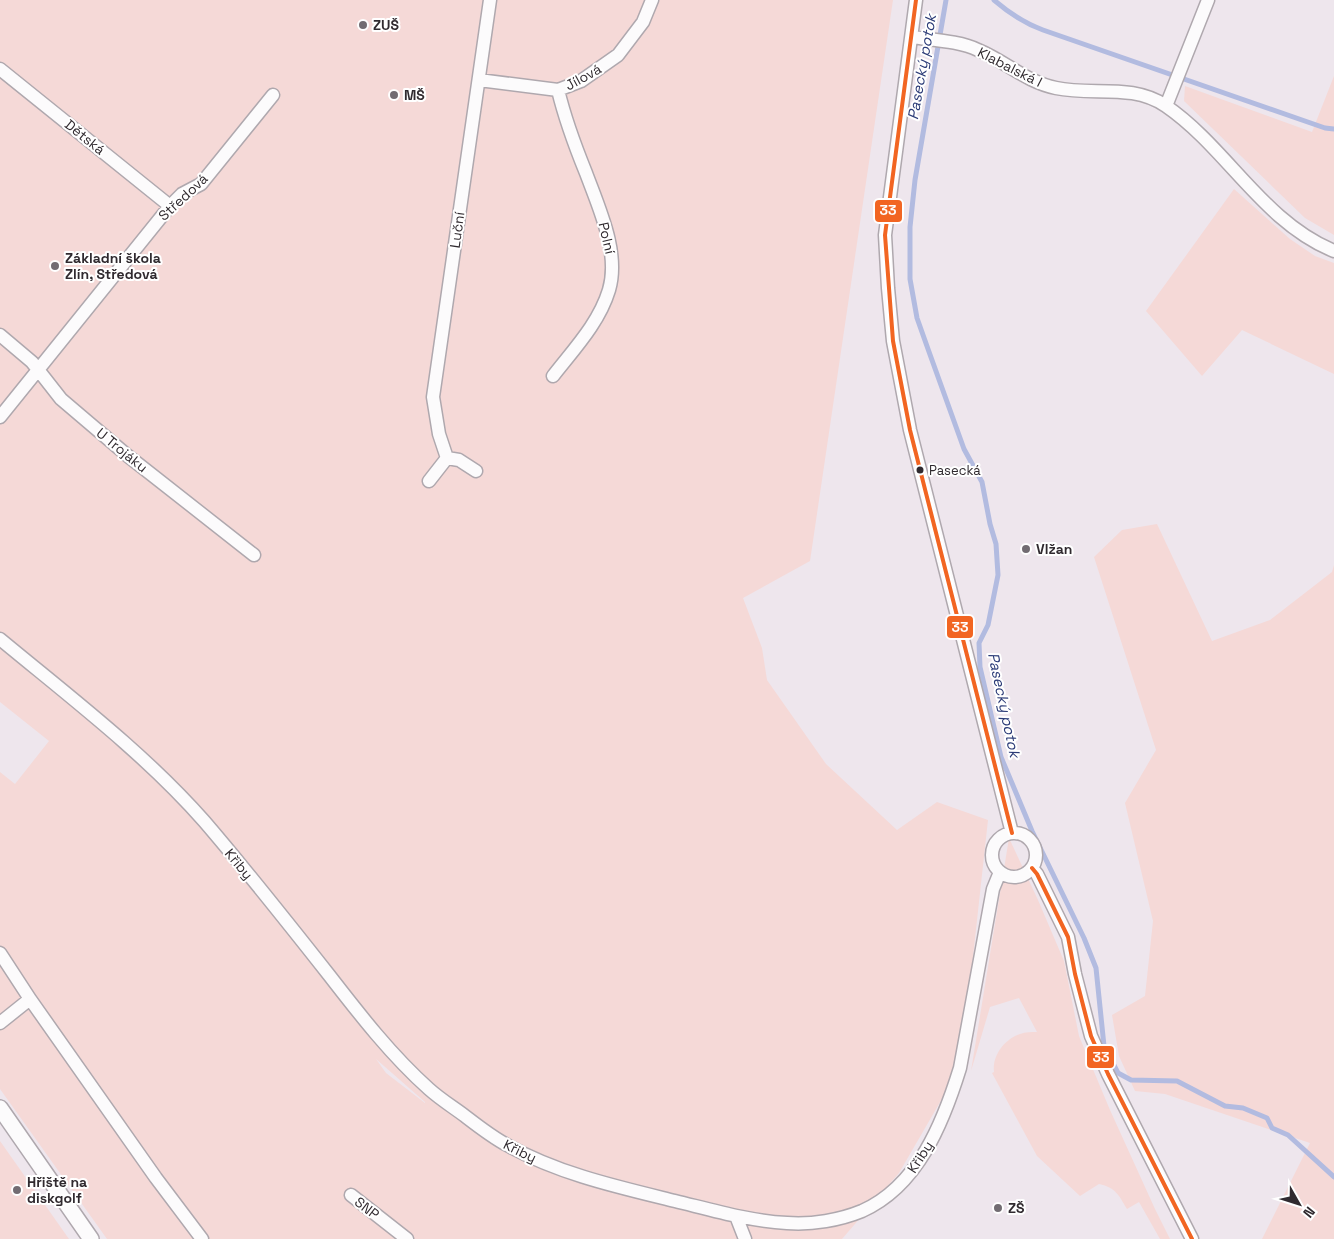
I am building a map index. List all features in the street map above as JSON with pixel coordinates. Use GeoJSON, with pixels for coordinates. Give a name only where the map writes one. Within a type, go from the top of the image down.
{"type":"FeatureCollection","features":[{"type":"Feature","properties":{"kind":"street","name":"Luční"},"geometry":{"type":"LineString","coordinates":[[448,458],[438,434],[433,397],[490,0]]}},
{"type":"Feature","properties":{"kind":"street","name":"Jílová"},"geometry":{"type":"LineString","coordinates":[[479,80],[558,90],[591,75],[618,55],[643,22],[652,0]]}},
{"type":"Feature","properties":{"kind":"street"},"geometry":{"type":"LineString","coordinates":[[916,0],[885,235],[894,341],[910,430],[1012,833]]}},
{"type":"Feature","properties":{"kind":"street"},"geometry":{"type":"LineString","coordinates":[[1166,106],[1208,0]]}},
{"type":"Feature","properties":{"kind":"street","name":"Klabalská I"},"geometry":{"type":"LineString","coordinates":[[912,36],[968,46],[979,50],[1038,84],[1058,88],[1126,91],[1149,97],[1166,106],[1196,131],[1277,213],[1297,230],[1321,245],[1334,250]]}},
{"type":"Feature","properties":{"kind":"street","name":"Dětská"},"geometry":{"type":"LineString","coordinates":[[0,69],[170,206]]}},
{"type":"Feature","properties":{"kind":"street","name":"Polní"},"geometry":{"type":"LineString","coordinates":[[553,376],[600,312],[609,289],[613,267],[606,227],[568,125],[558,90]]}},
{"type":"Feature","properties":{"kind":"street","name":"Středová"},"geometry":{"type":"LineString","coordinates":[[0,417],[170,206],[182,194],[200,184],[273,96]]}},
{"type":"Feature","properties":{"kind":"street","name":"U Trojáku"},"geometry":{"type":"LineString","coordinates":[[0,335],[25,356],[61,399],[128,456],[254,556]]}},
{"type":"Feature","properties":{"kind":"street"},"geometry":{"type":"LineString","coordinates":[[429,481],[448,458],[459,460],[476,471]]}},
{"type":"Feature","properties":{"kind":"street","name":"Křiby"},"geometry":{"type":"LineString","coordinates":[[0,639],[101,722],[167,782],[204,821],[269,899],[384,1044],[431,1091],[508,1146],[561,1170],[598,1182],[736,1216],[791,1224],[829,1221],[863,1210],[897,1188],[914,1170],[936,1131],[952,1094],[960,1068],[993,889],[1000,872]]}},
{"type":"Feature","properties":{"kind":"street"},"geometry":{"type":"LineString","coordinates":[[1019,834],[1031,842],[1036,854],[1032,868],[1027,873],[1014,877],[1000,872],[992,860],[994,845],[1005,835],[1019,834]]}},
{"type":"Feature","properties":{"kind":"street"},"geometry":{"type":"LineString","coordinates":[[1032,868],[1037,874],[1068,937],[1075,974],[1091,1036],[1108,1074],[1192,1239]]}},
{"type":"Feature","properties":{"kind":"street"},"geometry":{"type":"LineString","coordinates":[[0,953],[30,999],[202,1239]]}},
{"type":"Feature","properties":{"kind":"street"},"geometry":{"type":"LineString","coordinates":[[0,1023],[30,999]]}},
{"type":"Feature","properties":{"kind":"street"},"geometry":{"type":"LineString","coordinates":[[0,1108],[91,1239]]}},
{"type":"Feature","properties":{"kind":"street","name":"SNP"},"geometry":{"type":"LineString","coordinates":[[351,1195],[407,1239]]}},
{"type":"Feature","properties":{"kind":"street"},"geometry":{"type":"LineString","coordinates":[[736,1216],[745,1239]]}},
{"type":"Feature","properties":{"kind":"shaded area"},"geometry":{"type":"Polygon","coordinates":[[[0,0],[893,0],[810,561],[743,598],[762,648],[767,680],[826,764],[897,830],[937,802],[988,820],[961,1066],[899,1173],[842,1239],[107,1239],[0,1089],[0,772],[15,784],[49,741],[0,702],[0,0]],[[376,1059],[386,1073],[425,1102],[376,1059]]]}},
{"type":"Feature","properties":{"kind":"shaded area"},"geometry":{"type":"Polygon","coordinates":[[[1334,76],[1334,235],[1305,218],[1184,101],[1185,86],[1312,132],[1334,76]]]}},
{"type":"Feature","properties":{"kind":"shaded area"},"geometry":{"type":"Polygon","coordinates":[[[1234,189],[1290,239],[1315,256],[1334,263],[1334,374],[1242,330],[1202,376],[1146,311],[1234,189]]]}},
{"type":"Feature","properties":{"kind":"shaded area"},"geometry":{"type":"Polygon","coordinates":[[[1157,524],[1212,641],[1270,620],[1332,572],[1334,565],[1334,1239],[1262,1239],[1310,1143],[1165,1094],[1135,1091],[1119,1056],[1112,1015],[1145,996],[1153,921],[1125,803],[1156,750],[1094,557],[1122,530],[1157,524]]]}},
{"type":"Feature","properties":{"kind":"shaded area"},"geometry":{"type":"Polygon","coordinates":[[[1009,838],[1064,961],[1079,1036],[1110,1110],[1170,1239],[1160,1239],[1139,1202],[1127,1209],[1116,1192],[1109,1187],[1099,1184],[1080,1196],[1037,1156],[992,1073],[994,1072],[997,1054],[1009,1040],[1026,1032],[1037,1032],[1019,998],[990,1007],[971,1071],[1009,838]]]}},
{"type":"Feature","properties":{"kind":"shaded area","name":"Hřiště na diskgolf"},"geometry":{"type":"Polygon","coordinates":[[[0,1141],[69,1239],[0,1239],[0,1141]]]}},
{"type":"Feature","properties":{"kind":"waterway","name":"Pasecký potok"},"geometry":{"type":"LineString","coordinates":[[946,0],[915,180],[910,227],[910,279],[917,318],[964,449],[982,482],[996,544],[998,575],[988,625],[979,643],[980,667],[1001,757],[1032,831],[1084,938],[1096,968],[1104,1046],[1118,1073],[1131,1080],[1177,1081],[1225,1106],[1243,1108],[1267,1118],[1272,1128],[1288,1135],[1334,1177]]}},
{"type":"Feature","properties":{"kind":"waterway"},"geometry":{"type":"LineString","coordinates":[[994,0],[1017,17],[1043,30],[1325,128],[1334,129]]}},
{"type":"Feature","properties":{"kind":"transit line","name":"33"},"geometry":{"type":"LineString","coordinates":[[916,0],[885,235],[893,341],[910,430],[1012,833]]}},
{"type":"Feature","properties":{"kind":"transit line","name":"33"},"geometry":{"type":"LineString","coordinates":[[1032,868],[1037,874],[1068,937],[1075,974],[1091,1036],[1108,1074],[1192,1239]]}},
{"type":"Feature","properties":{"kind":"place","name":"ZUŠ"},"geometry":{"type":"Point","coordinates":[363,25]}},
{"type":"Feature","properties":{"kind":"place","name":"MŠ"},"geometry":{"type":"Point","coordinates":[394,95]}},
{"type":"Feature","properties":{"kind":"place","name":"Základní škola Zlín, Středová"},"geometry":{"type":"Point","coordinates":[55,266]}},
{"type":"Feature","properties":{"kind":"place","name":"Pasecká"},"geometry":{"type":"Point","coordinates":[920,470]}},
{"type":"Feature","properties":{"kind":"place","name":"Vlžan"},"geometry":{"type":"Point","coordinates":[1026,549]}},
{"type":"Feature","properties":{"kind":"place","name":"Hřiště na diskgolf"},"geometry":{"type":"Point","coordinates":[17,1190]}},
{"type":"Feature","properties":{"kind":"place","name":"ZŠ"},"geometry":{"type":"Point","coordinates":[998,1208]}}]}
